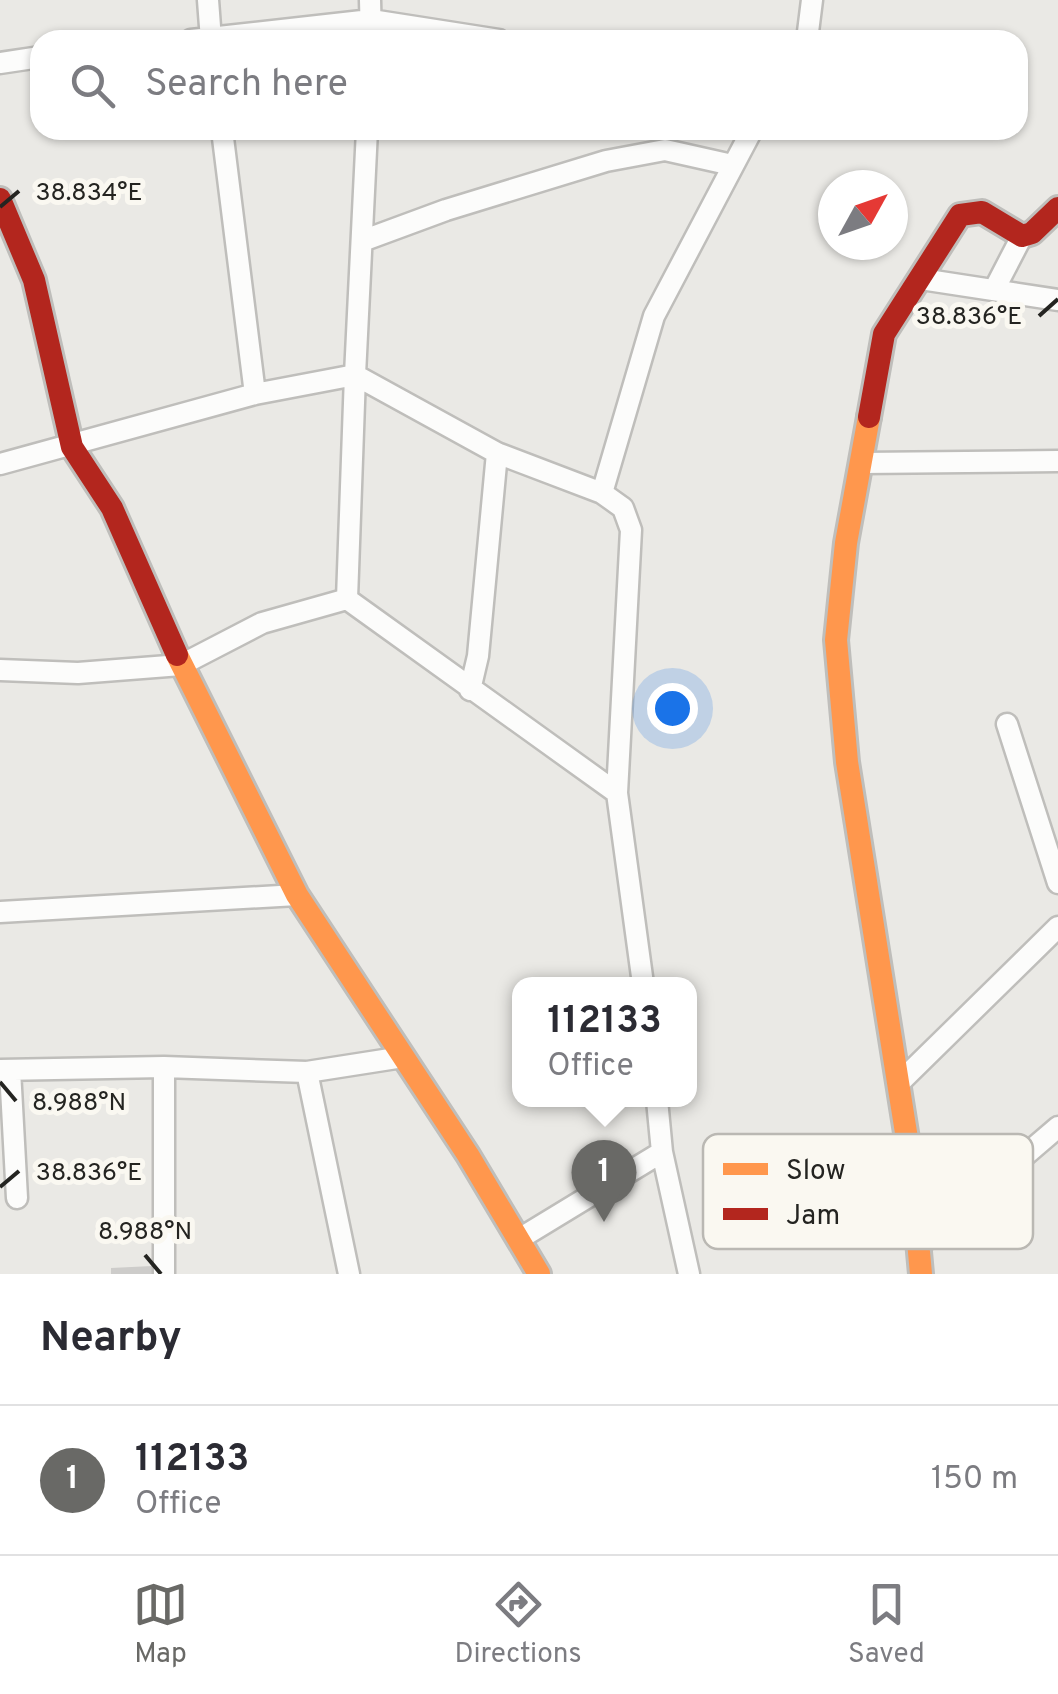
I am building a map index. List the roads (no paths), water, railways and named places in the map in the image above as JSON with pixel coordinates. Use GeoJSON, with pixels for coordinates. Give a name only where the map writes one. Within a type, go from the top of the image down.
{"type":"FeatureCollection","features":[{"type":"Feature","properties":{"kind":"street"},"geometry":{"type":"LineString","coordinates":[[205,30],[208,0]]}},
{"type":"Feature","properties":{"kind":"street"},"geometry":{"type":"LineString","coordinates":[[808,30],[812,0]]}},
{"type":"Feature","properties":{"kind":"street"},"geometry":{"type":"LineString","coordinates":[[283,30],[371,20],[435,30]]}},
{"type":"Feature","properties":{"kind":"street"},"geometry":{"type":"LineString","coordinates":[[0,63],[30,58]]}},
{"type":"Feature","properties":{"kind":"street"},"geometry":{"type":"LineString","coordinates":[[223,140],[255,394]]}},
{"type":"Feature","properties":{"kind":"street"},"geometry":{"type":"LineString","coordinates":[[347,599],[367,140]]}},
{"type":"Feature","properties":{"kind":"street"},"geometry":{"type":"LineString","coordinates":[[602,493],[654,316],[746,140]]}},
{"type":"Feature","properties":{"kind":"street"},"geometry":{"type":"LineString","coordinates":[[362,241],[446,210],[606,161],[665,150],[732,165]]}},
{"type":"Feature","properties":{"kind":"street"},"geometry":{"type":"LineString","coordinates":[[0,199],[34,280],[72,447],[120,525],[181,664],[296,895],[539,1274]]}},
{"type":"Feature","properties":{"kind":"street"},"geometry":{"type":"LineString","coordinates":[[994,290],[1022,236],[1032,233],[1058,208]]}},
{"type":"Feature","properties":{"kind":"street"},"geometry":{"type":"LineString","coordinates":[[904,1134],[847,762],[836,640],[846,543],[884,334],[960,215],[982,212],[1022,236]]}},
{"type":"Feature","properties":{"kind":"street"},"geometry":{"type":"LineString","coordinates":[[921,280],[1058,300]]}},
{"type":"Feature","properties":{"kind":"street"},"geometry":{"type":"LineString","coordinates":[[0,464],[255,394],[354,375],[498,453],[602,493],[622,508],[631,530],[617,793],[642,977]]}},
{"type":"Feature","properties":{"kind":"street"},"geometry":{"type":"LineString","coordinates":[[470,690],[478,656],[498,453]]}},
{"type":"Feature","properties":{"kind":"street"},"geometry":{"type":"LineString","coordinates":[[862,463],[1058,461]]}},
{"type":"Feature","properties":{"kind":"street"},"geometry":{"type":"LineString","coordinates":[[347,599],[617,793]]}},
{"type":"Feature","properties":{"kind":"street"},"geometry":{"type":"LineString","coordinates":[[0,670],[78,674],[181,664],[262,623],[347,599]]}},
{"type":"Feature","properties":{"kind":"street"},"geometry":{"type":"LineString","coordinates":[[1008,724],[1058,883]]}},
{"type":"Feature","properties":{"kind":"street"},"geometry":{"type":"LineString","coordinates":[[0,912],[296,895]]}},
{"type":"Feature","properties":{"kind":"street"},"geometry":{"type":"LineString","coordinates":[[898,1084],[1058,926]]}},
{"type":"Feature","properties":{"kind":"street"},"geometry":{"type":"LineString","coordinates":[[16,1198],[5,1070],[164,1067],[306,1072],[403,1057]]}},
{"type":"Feature","properties":{"kind":"street"},"geometry":{"type":"LineString","coordinates":[[164,1067],[164,1274]]}},
{"type":"Feature","properties":{"kind":"street"},"geometry":{"type":"LineString","coordinates":[[306,1072],[349,1274]]}},
{"type":"Feature","properties":{"kind":"street"},"geometry":{"type":"LineString","coordinates":[[658,1107],[662,1152],[688,1274]]}},
{"type":"Feature","properties":{"kind":"street"},"geometry":{"type":"LineString","coordinates":[[1033,1148],[1058,1127]]}},
{"type":"Feature","properties":{"kind":"street"},"geometry":{"type":"LineString","coordinates":[[519,1239],[662,1152]]}},
{"type":"Feature","properties":{"kind":"street"},"geometry":{"type":"LineString","coordinates":[[918,1249],[921,1274]]}},
{"type":"Feature","properties":{"kind":"place","name":"112133"},"geometry":{"type":"Point","coordinates":[604,1222]}}]}
